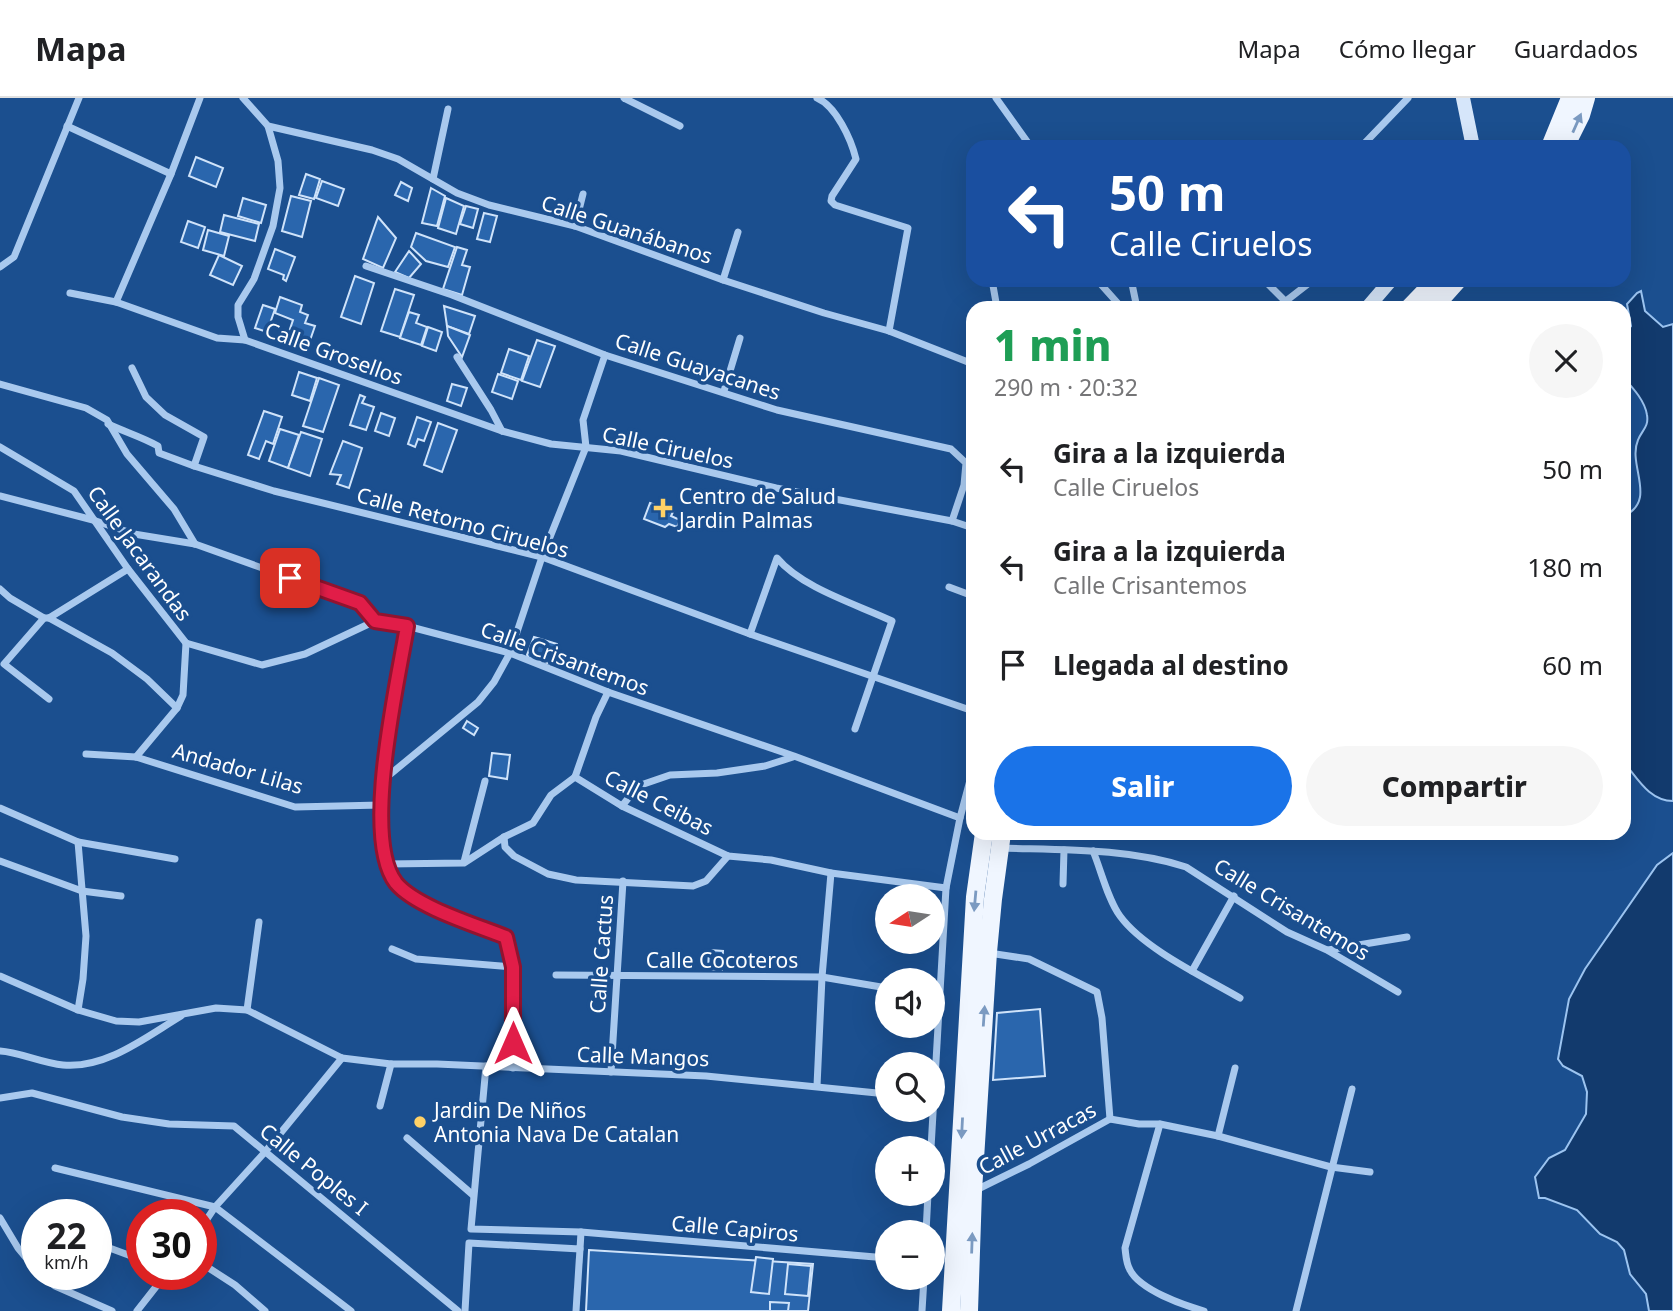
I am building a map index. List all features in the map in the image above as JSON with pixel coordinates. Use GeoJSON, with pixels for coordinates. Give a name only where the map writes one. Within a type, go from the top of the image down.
{"type":"FeatureCollection","features":[{"type":"Feature","properties":{"kind":"main road"},"geometry":{"type":"LineString","coordinates":[[1463,98],[1472,140]]}},
{"type":"Feature","properties":{"kind":"main road"},"geometry":{"type":"LineString","coordinates":[[1553,140],[1570,98]]}},
{"type":"Feature","properties":{"kind":"main road"},"geometry":{"type":"LineString","coordinates":[[1569,140],[1581,116],[1586,98]]}},
{"type":"Feature","properties":{"kind":"main road"},"geometry":{"type":"LineString","coordinates":[[1373,301],[1385,287]]}},
{"type":"Feature","properties":{"kind":"main road"},"geometry":{"type":"LineString","coordinates":[[1416,301],[1429,287]]}},
{"type":"Feature","properties":{"kind":"main road"},"geometry":{"type":"LineString","coordinates":[[1439,301],[1452,287]]}},
{"type":"Feature","properties":{"kind":"main road"},"geometry":{"type":"LineString","coordinates":[[951,1311],[975,897],[984,840]]}},
{"type":"Feature","properties":{"kind":"main road"},"geometry":{"type":"LineString","coordinates":[[970,1311],[973,1191],[989,952],[1001,840]]}},
{"type":"Feature","properties":{"kind":"street"},"geometry":{"type":"LineString","coordinates":[[1,267],[14,257],[79,98]]}},
{"type":"Feature","properties":{"kind":"street"},"geometry":{"type":"LineString","coordinates":[[116,302],[172,174],[200,98]]}},
{"type":"Feature","properties":{"kind":"street"},"geometry":{"type":"LineString","coordinates":[[243,98],[268,126],[278,161],[281,188],[273,226],[254,279],[238,305],[238,317],[246,340]]}},
{"type":"Feature","properties":{"kind":"street"},"geometry":{"type":"LineString","coordinates":[[817,98],[835,114],[854,148],[856,159],[831,201],[835,205],[908,228],[889,331]]}},
{"type":"Feature","properties":{"kind":"street"},"geometry":{"type":"LineString","coordinates":[[996,98],[1026,140]]}},
{"type":"Feature","properties":{"kind":"street"},"geometry":{"type":"LineString","coordinates":[[1367,140],[1408,98]]}},
{"type":"Feature","properties":{"kind":"street"},"geometry":{"type":"LineString","coordinates":[[629,99],[680,126]]}},
{"type":"Feature","properties":{"kind":"street"},"geometry":{"type":"LineString","coordinates":[[433,179],[449,109]]}},
{"type":"Feature","properties":{"kind":"street"},"geometry":{"type":"LineString","coordinates":[[68,126],[172,174]]}},
{"type":"Feature","properties":{"kind":"street","name":"Calle Guanábanos"},"geometry":{"type":"LineString","coordinates":[[268,126],[372,150],[398,159],[457,193],[489,205],[575,226],[723,280],[889,331],[966,361]]}},
{"type":"Feature","properties":{"kind":"street"},"geometry":{"type":"LineString","coordinates":[[575,226],[583,194]]}},
{"type":"Feature","properties":{"kind":"street"},"geometry":{"type":"LineString","coordinates":[[723,280],[738,232]]}},
{"type":"Feature","properties":{"kind":"street","name":"Calle Guayacanes"},"geometry":{"type":"LineString","coordinates":[[366,266],[452,295],[605,355],[777,410],[951,449],[966,462]]}},
{"type":"Feature","properties":{"kind":"street"},"geometry":{"type":"LineString","coordinates":[[1103,287],[1116,301]]}},
{"type":"Feature","properties":{"kind":"street"},"geometry":{"type":"LineString","coordinates":[[1271,287],[1286,301],[1304,287]]}},
{"type":"Feature","properties":{"kind":"street","name":"Calle Grosellos"},"geometry":{"type":"LineString","coordinates":[[70,293],[116,302],[217,338],[246,340],[502,431],[551,444],[586,447]]}},
{"type":"Feature","properties":{"kind":"street"},"geometry":{"type":"LineString","coordinates":[[724,391],[740,338]]}},
{"type":"Feature","properties":{"kind":"street"},"geometry":{"type":"LineString","coordinates":[[586,447],[583,420],[605,355]]}},
{"type":"Feature","properties":{"kind":"street"},"geometry":{"type":"LineString","coordinates":[[457,357],[502,431]]}},
{"type":"Feature","properties":{"kind":"street"},"geometry":{"type":"LineString","coordinates":[[132,368],[145,397],[165,415],[204,437],[194,467]]}},
{"type":"Feature","properties":{"kind":"street"},"geometry":{"type":"LineString","coordinates":[[0,384],[86,408],[107,420],[127,454],[174,509],[195,544]]}},
{"type":"Feature","properties":{"kind":"street","name":"Calle Retorno Ciruelos"},"geometry":{"type":"LineString","coordinates":[[108,424],[158,446],[159,453],[194,467],[274,491],[542,557],[750,635],[966,709]]}},
{"type":"Feature","properties":{"kind":"street","name":"Calle Jacarandas"},"geometry":{"type":"LineString","coordinates":[[0,447],[74,491],[128,569],[186,643],[261,665],[305,654],[375,621]]}},
{"type":"Feature","properties":{"kind":"street","name":"Calle Ciruelos"},"geometry":{"type":"LineString","coordinates":[[382,781],[478,702],[494,682],[510,653],[542,557],[586,447],[621,451],[776,488],[966,526]]}},
{"type":"Feature","properties":{"kind":"street","name":"Calle Guayacanes"},"geometry":{"type":"LineString","coordinates":[[952,521],[966,470]]}},
{"type":"Feature","properties":{"kind":"street"},"geometry":{"type":"LineString","coordinates":[[0,496],[93,520],[134,534],[195,544],[360,603],[375,621]]}},
{"type":"Feature","properties":{"kind":"street"},"geometry":{"type":"LineString","coordinates":[[750,635],[777,558],[787,570],[812,584],[892,621],[855,729]]}},
{"type":"Feature","properties":{"kind":"street"},"geometry":{"type":"LineString","coordinates":[[49,699],[4,664],[46,618],[128,569]]}},
{"type":"Feature","properties":{"kind":"street"},"geometry":{"type":"LineString","coordinates":[[949,587],[966,593]]}},
{"type":"Feature","properties":{"kind":"street"},"geometry":{"type":"LineString","coordinates":[[0,589],[10,598],[112,653],[147,679],[177,708]]}},
{"type":"Feature","properties":{"kind":"street","name":"Calle Crisantemos"},"geometry":{"type":"LineString","coordinates":[[375,621],[407,626],[510,653],[608,692],[794,756],[960,818]]}},
{"type":"Feature","properties":{"kind":"street"},"geometry":{"type":"LineString","coordinates":[[407,626],[382,781],[380,827],[387,863],[396,883],[412,896],[435,909],[506,937],[513,967],[513,1068]]}},
{"type":"Feature","properties":{"kind":"street"},"geometry":{"type":"LineString","coordinates":[[136,757],[177,708],[183,695],[186,643]]}},
{"type":"Feature","properties":{"kind":"street"},"geometry":{"type":"LineString","coordinates":[[575,777],[596,717],[608,692]]}},
{"type":"Feature","properties":{"kind":"street","name":"Andador Lilas"},"geometry":{"type":"LineString","coordinates":[[86,754],[136,757],[295,807],[381,805]]}},
{"type":"Feature","properties":{"kind":"street"},"geometry":{"type":"LineString","coordinates":[[622,806],[638,786],[670,775],[717,774],[765,766],[794,756]]}},
{"type":"Feature","properties":{"kind":"street","name":"Calle Ceibas"},"geometry":{"type":"LineString","coordinates":[[464,863],[504,837],[533,823],[551,795],[575,777],[622,806],[728,856],[771,860],[831,873],[946,888]]}},
{"type":"Feature","properties":{"kind":"street"},"geometry":{"type":"LineString","coordinates":[[387,863],[464,863],[485,781]]}},
{"type":"Feature","properties":{"kind":"street"},"geometry":{"type":"LineString","coordinates":[[939,968],[946,888],[966,795]]}},
{"type":"Feature","properties":{"kind":"street"},"geometry":{"type":"LineString","coordinates":[[0,808],[78,842],[175,859]]}},
{"type":"Feature","properties":{"kind":"street"},"geometry":{"type":"LineString","coordinates":[[504,837],[505,847],[514,856],[548,874],[576,880],[693,886],[706,881],[728,856]]}},
{"type":"Feature","properties":{"kind":"street","name":"Calle Crisantemos"},"geometry":{"type":"LineString","coordinates":[[1001,840],[1168,861],[1186,867],[1287,932],[1327,950],[1398,992]]}},
{"type":"Feature","properties":{"kind":"street"},"geometry":{"type":"LineString","coordinates":[[78,842],[86,936],[78,1010]]}},
{"type":"Feature","properties":{"kind":"street"},"geometry":{"type":"LineString","coordinates":[[1063,884],[1064,850]]}},
{"type":"Feature","properties":{"kind":"street"},"geometry":{"type":"LineString","coordinates":[[1093,851],[1119,914],[1138,935],[1192,971],[1240,998]]}},
{"type":"Feature","properties":{"kind":"street"},"geometry":{"type":"LineString","coordinates":[[0,861],[82,891],[121,896]]}},
{"type":"Feature","properties":{"kind":"street"},"geometry":{"type":"LineString","coordinates":[[817,1086],[822,977],[831,873]]}},
{"type":"Feature","properties":{"kind":"street","name":"Calle Cactus"},"geometry":{"type":"LineString","coordinates":[[611,1072],[623,881]]}},
{"type":"Feature","properties":{"kind":"street"},"geometry":{"type":"LineString","coordinates":[[1192,971],[1234,896]]}},
{"type":"Feature","properties":{"kind":"street"},"geometry":{"type":"LineString","coordinates":[[247,1010],[259,922]]}},
{"type":"Feature","properties":{"kind":"street"},"geometry":{"type":"LineString","coordinates":[[1327,950],[1407,937]]}},
{"type":"Feature","properties":{"kind":"street"},"geometry":{"type":"LineString","coordinates":[[392,949],[416,959],[513,967]]}},
{"type":"Feature","properties":{"kind":"street"},"geometry":{"type":"LineString","coordinates":[[989,952],[1029,959],[1097,992],[1110,1119]]}},
{"type":"Feature","properties":{"kind":"street","name":"Calle Cocoteros"},"geometry":{"type":"LineString","coordinates":[[556,975],[822,977],[875,986]]}},
{"type":"Feature","properties":{"kind":"street","name":"Calle Mangos"},"geometry":{"type":"LineString","coordinates":[[0,976],[78,1010],[116,1021],[139,1022],[216,1008],[247,1010],[342,1058],[391,1064],[706,1076],[875,1093]]}},
{"type":"Feature","properties":{"kind":"street"},"geometry":{"type":"LineString","coordinates":[[0,1051],[64,1065],[89,1063],[111,1057],[188,1011]]}},
{"type":"Feature","properties":{"kind":"street"},"geometry":{"type":"LineString","coordinates":[[217,1205],[265,1152],[342,1058]]}},
{"type":"Feature","properties":{"kind":"street"},"geometry":{"type":"LineString","coordinates":[[380,1106],[391,1064]]}},
{"type":"Feature","properties":{"kind":"street"},"geometry":{"type":"LineString","coordinates":[[474,1195],[486,1066]]}},
{"type":"Feature","properties":{"kind":"street"},"geometry":{"type":"LineString","coordinates":[[1218,1136],[1235,1068]]}},
{"type":"Feature","properties":{"kind":"street"},"geometry":{"type":"LineString","coordinates":[[1296,1311],[1352,1089]]}},
{"type":"Feature","properties":{"kind":"street","name":"Calle Poples I"},"geometry":{"type":"LineString","coordinates":[[0,1098],[32,1093],[122,1117],[169,1124],[234,1126],[458,1311]]}},
{"type":"Feature","properties":{"kind":"street","name":"Calle Urracas"},"geometry":{"type":"LineString","coordinates":[[973,1191],[1029,1164],[1110,1119],[1160,1124],[1218,1136],[1331,1167],[1370,1172]]}},
{"type":"Feature","properties":{"kind":"street"},"geometry":{"type":"LineString","coordinates":[[1160,1124],[1125,1248],[1126,1260],[1139,1281],[1180,1305],[1204,1311]]}},
{"type":"Feature","properties":{"kind":"street"},"geometry":{"type":"LineString","coordinates":[[407,1138],[474,1195]]}},
{"type":"Feature","properties":{"kind":"street"},"geometry":{"type":"LineString","coordinates":[[55,1168],[182,1199]]}},
{"type":"Feature","properties":{"kind":"street","name":"Calle Capiros"},"geometry":{"type":"LineString","coordinates":[[474,1195],[471,1228],[581,1232],[875,1257]]}},
{"type":"Feature","properties":{"kind":"street"},"geometry":{"type":"LineString","coordinates":[[217,1209],[351,1311]]}},
{"type":"Feature","properties":{"kind":"street"},"geometry":{"type":"LineString","coordinates":[[0,1218],[21,1252]]}},
{"type":"Feature","properties":{"kind":"street"},"geometry":{"type":"LineString","coordinates":[[576,1311],[581,1232]]}},
{"type":"Feature","properties":{"kind":"street"},"geometry":{"type":"LineString","coordinates":[[465,1311],[469,1243],[580,1249]]}},
{"type":"Feature","properties":{"kind":"street"},"geometry":{"type":"LineString","coordinates":[[217,1273],[235,1284],[265,1311]]}},
{"type":"Feature","properties":{"kind":"street"},"geometry":{"type":"LineString","coordinates":[[64,1290],[112,1311]]}},
{"type":"Feature","properties":{"kind":"street"},"geometry":{"type":"LineString","coordinates":[[138,1311],[154,1290]]}},
{"type":"Feature","properties":{"kind":"street"},"geometry":{"type":"LineString","coordinates":[[922,1311],[923,1290]]}},
{"type":"Feature","properties":{"kind":"water"},"geometry":{"type":"Polygon","coordinates":[[[1641,291],[1645,311],[1663,327],[1673,324],[1673,801],[1652,794],[1631,771],[1631,511],[1639,501],[1640,481],[1636,450],[1647,419],[1646,410],[1631,386],[1630,301],[1641,291]]]}},
{"type":"Feature","properties":{"kind":"water"},"geometry":{"type":"Polygon","coordinates":[[[1673,853],[1673,1311],[1649,1311],[1646,1294],[1630,1274],[1624,1250],[1617,1242],[1600,1234],[1577,1210],[1539,1198],[1535,1177],[1549,1158],[1565,1150],[1586,1114],[1587,1092],[1582,1076],[1563,1066],[1558,1059],[1569,999],[1585,969],[1657,865],[1673,853]]]}},
{"type":"Feature","properties":{"kind":"building"},"geometry":{"type":"Polygon","coordinates":[[[196,157],[223,168],[216,187],[189,176],[196,157]]]}},
{"type":"Feature","properties":{"kind":"building"},"geometry":{"type":"Polygon","coordinates":[[[306,174],[320,179],[314,199],[299,195],[306,174]]]}},
{"type":"Feature","properties":{"kind":"building"},"geometry":{"type":"Polygon","coordinates":[[[322,181],[344,189],[338,206],[316,198],[322,181]]]}},
{"type":"Feature","properties":{"kind":"building"},"geometry":{"type":"Polygon","coordinates":[[[401,182],[412,188],[408,201],[395,195],[401,182]]]}},
{"type":"Feature","properties":{"kind":"building"},"geometry":{"type":"Polygon","coordinates":[[[431,188],[445,196],[437,226],[422,223],[431,188]]]}},
{"type":"Feature","properties":{"kind":"building"},"geometry":{"type":"Polygon","coordinates":[[[291,196],[311,201],[302,237],[282,231],[291,196]]]}},
{"type":"Feature","properties":{"kind":"building"},"geometry":{"type":"Polygon","coordinates":[[[243,198],[266,205],[261,223],[238,216],[243,198]]]}},
{"type":"Feature","properties":{"kind":"building"},"geometry":{"type":"Polygon","coordinates":[[[446,198],[464,206],[456,234],[438,228],[446,198]]]}},
{"type":"Feature","properties":{"kind":"building"},"geometry":{"type":"Polygon","coordinates":[[[466,206],[478,209],[473,228],[460,224],[466,206]]]}},
{"type":"Feature","properties":{"kind":"building"},"geometry":{"type":"Polygon","coordinates":[[[484,213],[497,216],[490,242],[477,239],[484,213]]]}},
{"type":"Feature","properties":{"kind":"building"},"geometry":{"type":"Polygon","coordinates":[[[224,215],[259,224],[255,241],[220,232],[224,215]]]}},
{"type":"Feature","properties":{"kind":"building"},"geometry":{"type":"Polygon","coordinates":[[[378,217],[396,238],[383,268],[363,259],[378,217]]]}},
{"type":"Feature","properties":{"kind":"building"},"geometry":{"type":"Polygon","coordinates":[[[188,221],[205,227],[198,248],[181,242],[188,221]]]}},
{"type":"Feature","properties":{"kind":"building"},"geometry":{"type":"Polygon","coordinates":[[[208,230],[229,236],[224,256],[203,250],[208,230]]]}},
{"type":"Feature","properties":{"kind":"building"},"geometry":{"type":"Polygon","coordinates":[[[416,233],[455,247],[448,267],[426,261],[411,247],[416,233]]]}},
{"type":"Feature","properties":{"kind":"building"},"geometry":{"type":"Polygon","coordinates":[[[457,247],[467,250],[462,265],[470,267],[462,295],[443,289],[457,247]]]}},
{"type":"Feature","properties":{"kind":"building"},"geometry":{"type":"Polygon","coordinates":[[[275,249],[295,257],[286,281],[283,279],[284,275],[268,269],[275,249]]]}},
{"type":"Feature","properties":{"kind":"building"},"geometry":{"type":"Polygon","coordinates":[[[409,251],[421,264],[409,278],[395,272],[409,251]]]}},
{"type":"Feature","properties":{"kind":"building"},"geometry":{"type":"Polygon","coordinates":[[[219,255],[242,266],[233,285],[210,275],[219,255]]]}},
{"type":"Feature","properties":{"kind":"building"},"geometry":{"type":"Polygon","coordinates":[[[355,276],[374,283],[361,324],[341,317],[355,276]]]}},
{"type":"Feature","properties":{"kind":"building"},"geometry":{"type":"Polygon","coordinates":[[[395,289],[414,295],[400,337],[381,331],[395,289]]]}},
{"type":"Feature","properties":{"kind":"building"},"geometry":{"type":"Polygon","coordinates":[[[280,297],[302,305],[300,312],[308,315],[305,323],[315,326],[307,349],[286,341],[293,320],[275,313],[280,297]]]}},
{"type":"Feature","properties":{"kind":"building"},"geometry":{"type":"Polygon","coordinates":[[[263,305],[275,309],[267,332],[255,328],[263,305]]]}},
{"type":"Feature","properties":{"kind":"building"},"geometry":{"type":"Polygon","coordinates":[[[444,306],[475,316],[469,334],[447,326],[444,306]]]}},
{"type":"Feature","properties":{"kind":"building"},"geometry":{"type":"Polygon","coordinates":[[[409,312],[419,315],[416,323],[427,327],[421,345],[400,338],[409,312]]]}},
{"type":"Feature","properties":{"kind":"building"},"geometry":{"type":"Polygon","coordinates":[[[447,326],[470,335],[462,357],[448,336],[447,326]]]}},
{"type":"Feature","properties":{"kind":"building"},"geometry":{"type":"Polygon","coordinates":[[[428,327],[442,332],[436,351],[422,346],[428,327]]]}},
{"type":"Feature","properties":{"kind":"building"},"geometry":{"type":"Polygon","coordinates":[[[537,340],[555,346],[540,387],[522,381],[537,340]]]}},
{"type":"Feature","properties":{"kind":"building"},"geometry":{"type":"Polygon","coordinates":[[[509,349],[529,356],[521,380],[501,373],[509,349]]]}},
{"type":"Feature","properties":{"kind":"building"},"geometry":{"type":"Polygon","coordinates":[[[299,372],[317,378],[310,401],[292,395],[299,372]]]}},
{"type":"Feature","properties":{"kind":"building"},"geometry":{"type":"Polygon","coordinates":[[[498,374],[518,381],[512,399],[492,392],[498,374]]]}},
{"type":"Feature","properties":{"kind":"building"},"geometry":{"type":"Polygon","coordinates":[[[319,378],[339,385],[323,432],[303,426],[319,378]]]}},
{"type":"Feature","properties":{"kind":"building"},"geometry":{"type":"Polygon","coordinates":[[[452,384],[467,388],[461,406],[447,401],[452,384]]]}},
{"type":"Feature","properties":{"kind":"building"},"geometry":{"type":"Polygon","coordinates":[[[360,395],[365,397],[362,403],[374,407],[366,430],[350,425],[360,395]]]}},
{"type":"Feature","properties":{"kind":"building"},"geometry":{"type":"Polygon","coordinates":[[[264,411],[282,417],[273,444],[266,441],[259,459],[248,455],[264,411]]]}},
{"type":"Feature","properties":{"kind":"building"},"geometry":{"type":"Polygon","coordinates":[[[381,413],[395,418],[389,436],[375,431],[381,413]]]}},
{"type":"Feature","properties":{"kind":"building"},"geometry":{"type":"Polygon","coordinates":[[[417,417],[431,422],[424,441],[418,439],[415,447],[408,444],[417,417]]]}},
{"type":"Feature","properties":{"kind":"building"},"geometry":{"type":"Polygon","coordinates":[[[438,423],[457,430],[442,472],[424,465],[438,423]]]}},
{"type":"Feature","properties":{"kind":"building"},"geometry":{"type":"Polygon","coordinates":[[[280,429],[299,435],[288,468],[269,461],[280,429]]]}},
{"type":"Feature","properties":{"kind":"building"},"geometry":{"type":"Polygon","coordinates":[[[301,432],[322,439],[310,476],[288,468],[301,432]]]}},
{"type":"Feature","properties":{"kind":"building"},"geometry":{"type":"Polygon","coordinates":[[[343,441],[362,448],[349,488],[337,484],[341,475],[330,474],[343,441]]]}},
{"type":"Feature","properties":{"kind":"building"},"geometry":{"type":"Polygon","coordinates":[[[650,503],[673,512],[671,516],[680,520],[677,527],[669,524],[665,527],[644,519],[650,503]]]}},
{"type":"Feature","properties":{"kind":"building"},"geometry":{"type":"Polygon","coordinates":[[[534,637],[557,644],[557,653],[553,654],[556,654],[551,664],[529,658],[527,655],[534,637]]]}},
{"type":"Feature","properties":{"kind":"building"},"geometry":{"type":"Polygon","coordinates":[[[467,721],[478,728],[474,735],[463,728],[467,721]]]}},
{"type":"Feature","properties":{"kind":"building"},"geometry":{"type":"Polygon","coordinates":[[[492,753],[510,755],[507,779],[489,776],[492,753]]]}},
{"type":"Feature","properties":{"kind":"building"},"geometry":{"type":"Polygon","coordinates":[[[709,950],[723,951],[722,970],[708,969],[709,950]]]}},
{"type":"Feature","properties":{"kind":"building"},"geometry":{"type":"Polygon","coordinates":[[[1040,1009],[1045,1076],[993,1080],[997,1013],[1040,1009]]]}},
{"type":"Feature","properties":{"kind":"building"},"geometry":{"type":"Polygon","coordinates":[[[589,1250],[813,1264],[808,1311],[586,1311],[589,1250]]]}},
{"type":"Feature","properties":{"kind":"building"},"geometry":{"type":"Polygon","coordinates":[[[756,1257],[773,1259],[769,1294],[751,1292],[756,1257]]]}},
{"type":"Feature","properties":{"kind":"building"},"geometry":{"type":"Polygon","coordinates":[[[788,1264],[811,1266],[808,1296],[785,1294],[788,1264]]]}},
{"type":"Feature","properties":{"kind":"building"},"geometry":{"type":"Polygon","coordinates":[[[770,1302],[789,1303],[788,1311],[770,1311],[770,1302]]]}},
{"type":"Feature","properties":{"kind":"place","name":"Centro de Salud Jardin Palmas"},"geometry":{"type":"Point","coordinates":[663,508]}},
{"type":"Feature","properties":{"kind":"place","name":"Jardin De Niños Antonia Nava De Catalan"},"geometry":{"type":"Point","coordinates":[420,1122]}},
{"type":"Feature","properties":{"kind":"route"},"geometry":{"type":"LineString","coordinates":[[290,578],[360,603],[375,621],[407,626],[382,781],[380,827],[387,863],[396,883],[412,896],[435,909],[506,937],[513,967],[513,1043]]}}]}
